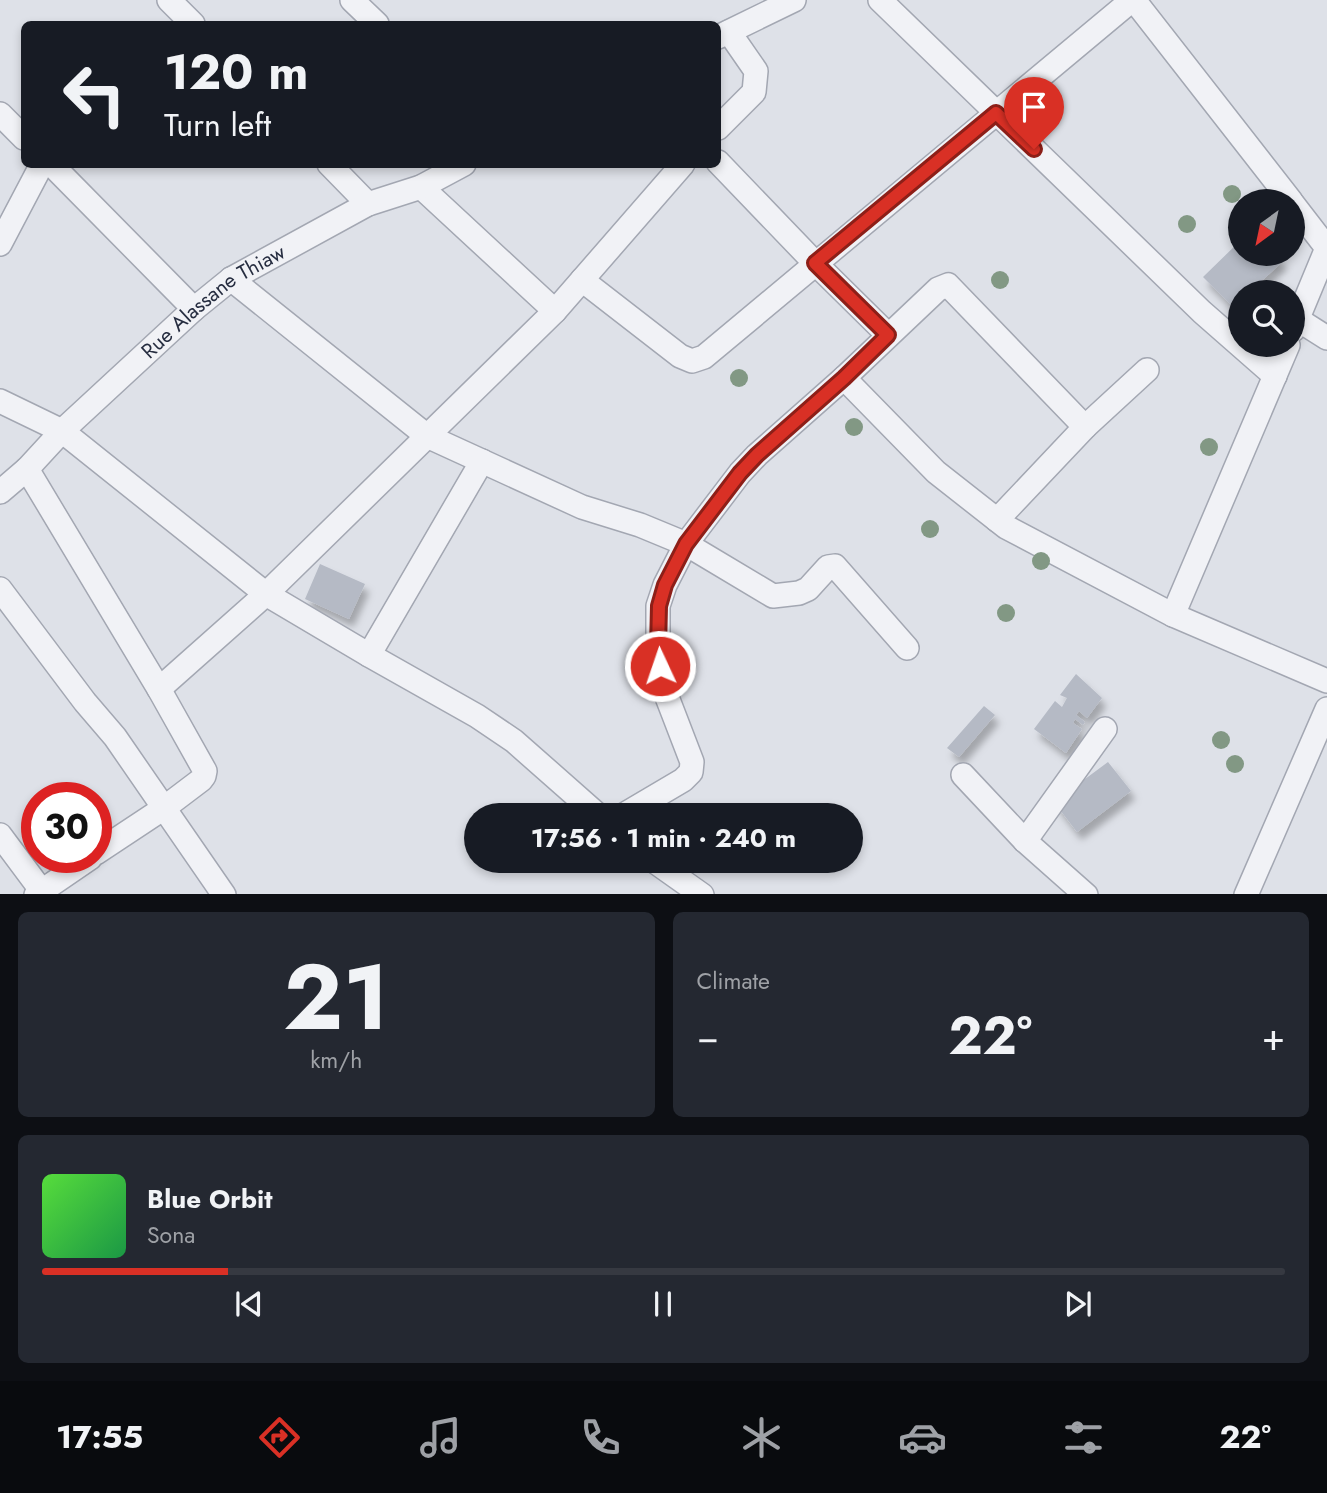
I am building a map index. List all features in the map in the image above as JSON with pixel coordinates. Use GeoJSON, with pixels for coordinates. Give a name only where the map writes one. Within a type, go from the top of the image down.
{"type":"FeatureCollection","features":[{"type":"Feature","properties":{"kind":"street"},"geometry":{"type":"LineString","coordinates":[[169,0],[190,21]]}},
{"type":"Feature","properties":{"kind":"street"},"geometry":{"type":"LineString","coordinates":[[352,0],[374,21]]}},
{"type":"Feature","properties":{"kind":"street"},"geometry":{"type":"LineString","coordinates":[[721,125],[754,92],[756,71],[723,35],[794,0]]}},
{"type":"Feature","properties":{"kind":"street"},"geometry":{"type":"LineString","coordinates":[[880,0],[1202,312],[1275,376]]}},
{"type":"Feature","properties":{"kind":"street"},"geometry":{"type":"LineString","coordinates":[[582,280],[680,356],[692,361],[704,357],[1133,0],[1281,189]]}},
{"type":"Feature","properties":{"kind":"street"},"geometry":{"type":"LineString","coordinates":[[0,114],[21,135]]}},
{"type":"Feature","properties":{"kind":"street"},"geometry":{"type":"LineString","coordinates":[[721,165],[888,335]]}},
{"type":"Feature","properties":{"kind":"street"},"geometry":{"type":"LineString","coordinates":[[0,244],[40,168]]}},
{"type":"Feature","properties":{"kind":"street"},"geometry":{"type":"LineString","coordinates":[[55,168],[194,309]]}},
{"type":"Feature","properties":{"kind":"street"},"geometry":{"type":"LineString","coordinates":[[333,168],[368,204]]}},
{"type":"Feature","properties":{"kind":"street","name":"Rue Alassane Thiaw"},"geometry":{"type":"LineString","coordinates":[[0,492],[194,309],[231,279],[368,204],[421,187],[457,168]]}},
{"type":"Feature","properties":{"kind":"street"},"geometry":{"type":"LineString","coordinates":[[159,689],[266,594],[555,311],[680,168]]}},
{"type":"Feature","properties":{"kind":"street"},"geometry":{"type":"LineString","coordinates":[[421,187],[555,311]]}},
{"type":"Feature","properties":{"kind":"street"},"geometry":{"type":"LineString","coordinates":[[1305,301],[1327,248],[1306,221]]}},
{"type":"Feature","properties":{"kind":"street"},"geometry":{"type":"LineString","coordinates":[[231,279],[427,436],[582,507],[640,524],[686,544],[773,596],[799,593],[808,589],[828,567],[835,566],[907,648]]}},
{"type":"Feature","properties":{"kind":"street"},"geometry":{"type":"LineString","coordinates":[[644,803],[683,780],[691,772],[692,761],[663,684],[658,648],[659,606],[665,585],[686,544],[757,455],[938,289],[948,285],[1085,428]]}},
{"type":"Feature","properties":{"kind":"street"},"geometry":{"type":"LineString","coordinates":[[1305,329],[1327,338]]}},
{"type":"Feature","properties":{"kind":"street"},"geometry":{"type":"LineString","coordinates":[[1173,615],[1282,357]]}},
{"type":"Feature","properties":{"kind":"street"},"geometry":{"type":"LineString","coordinates":[[996,520],[1085,428],[1147,370]]}},
{"type":"Feature","properties":{"kind":"street"},"geometry":{"type":"LineString","coordinates":[[844,378],[936,472],[1006,527],[1173,615],[1327,681]]}},
{"type":"Feature","properties":{"kind":"street"},"geometry":{"type":"LineString","coordinates":[[0,401],[62,431],[266,594],[369,656],[477,716],[514,741],[584,803]]}},
{"type":"Feature","properties":{"kind":"street"},"geometry":{"type":"LineString","coordinates":[[369,656],[482,461]]}},
{"type":"Feature","properties":{"kind":"street"},"geometry":{"type":"LineString","coordinates":[[27,469],[205,771],[201,780],[112,842]]}},
{"type":"Feature","properties":{"kind":"street"},"geometry":{"type":"LineString","coordinates":[[0,589],[85,702],[115,737],[225,894]]}},
{"type":"Feature","properties":{"kind":"street"},"geometry":{"type":"LineString","coordinates":[[1246,894],[1327,710]]}},
{"type":"Feature","properties":{"kind":"street"},"geometry":{"type":"LineString","coordinates":[[1025,841],[1105,729]]}},
{"type":"Feature","properties":{"kind":"street"},"geometry":{"type":"LineString","coordinates":[[963,775],[1025,841],[1086,894]]}},
{"type":"Feature","properties":{"kind":"street"},"geometry":{"type":"LineString","coordinates":[[0,835],[38,892],[67,873]]}},
{"type":"Feature","properties":{"kind":"street"},"geometry":{"type":"LineString","coordinates":[[671,873],[702,894]]}},
{"type":"Feature","properties":{"kind":"building"},"geometry":{"type":"Polygon","coordinates":[[[1228,253],[1228,266],[1278,266],[1263,280],[1228,280],[1228,302],[1203,277],[1228,253]]]}},
{"type":"Feature","properties":{"kind":"building"},"geometry":{"type":"Polygon","coordinates":[[[320,564],[365,584],[349,619],[305,599],[320,564]]]}},
{"type":"Feature","properties":{"kind":"building"},"geometry":{"type":"Polygon","coordinates":[[[1076,674],[1102,698],[1087,718],[1079,711],[1076,715],[1085,722],[1083,725],[1075,719],[1073,723],[1082,729],[1066,753],[1034,729],[1055,701],[1062,707],[1067,698],[1060,695],[1076,674]]]}},
{"type":"Feature","properties":{"kind":"building"},"geometry":{"type":"Polygon","coordinates":[[[984,706],[995,715],[959,757],[947,748],[984,706]]]}},
{"type":"Feature","properties":{"kind":"building"},"geometry":{"type":"Polygon","coordinates":[[[1108,762],[1131,791],[1077,832],[1054,802],[1108,762]]]}},
{"type":"Feature","properties":{"kind":"route"},"geometry":{"type":"LineString","coordinates":[[660,666],[659,606],[665,585],[686,544],[757,455],[888,335],[815,263],[996,113],[1034,149]]}}]}
